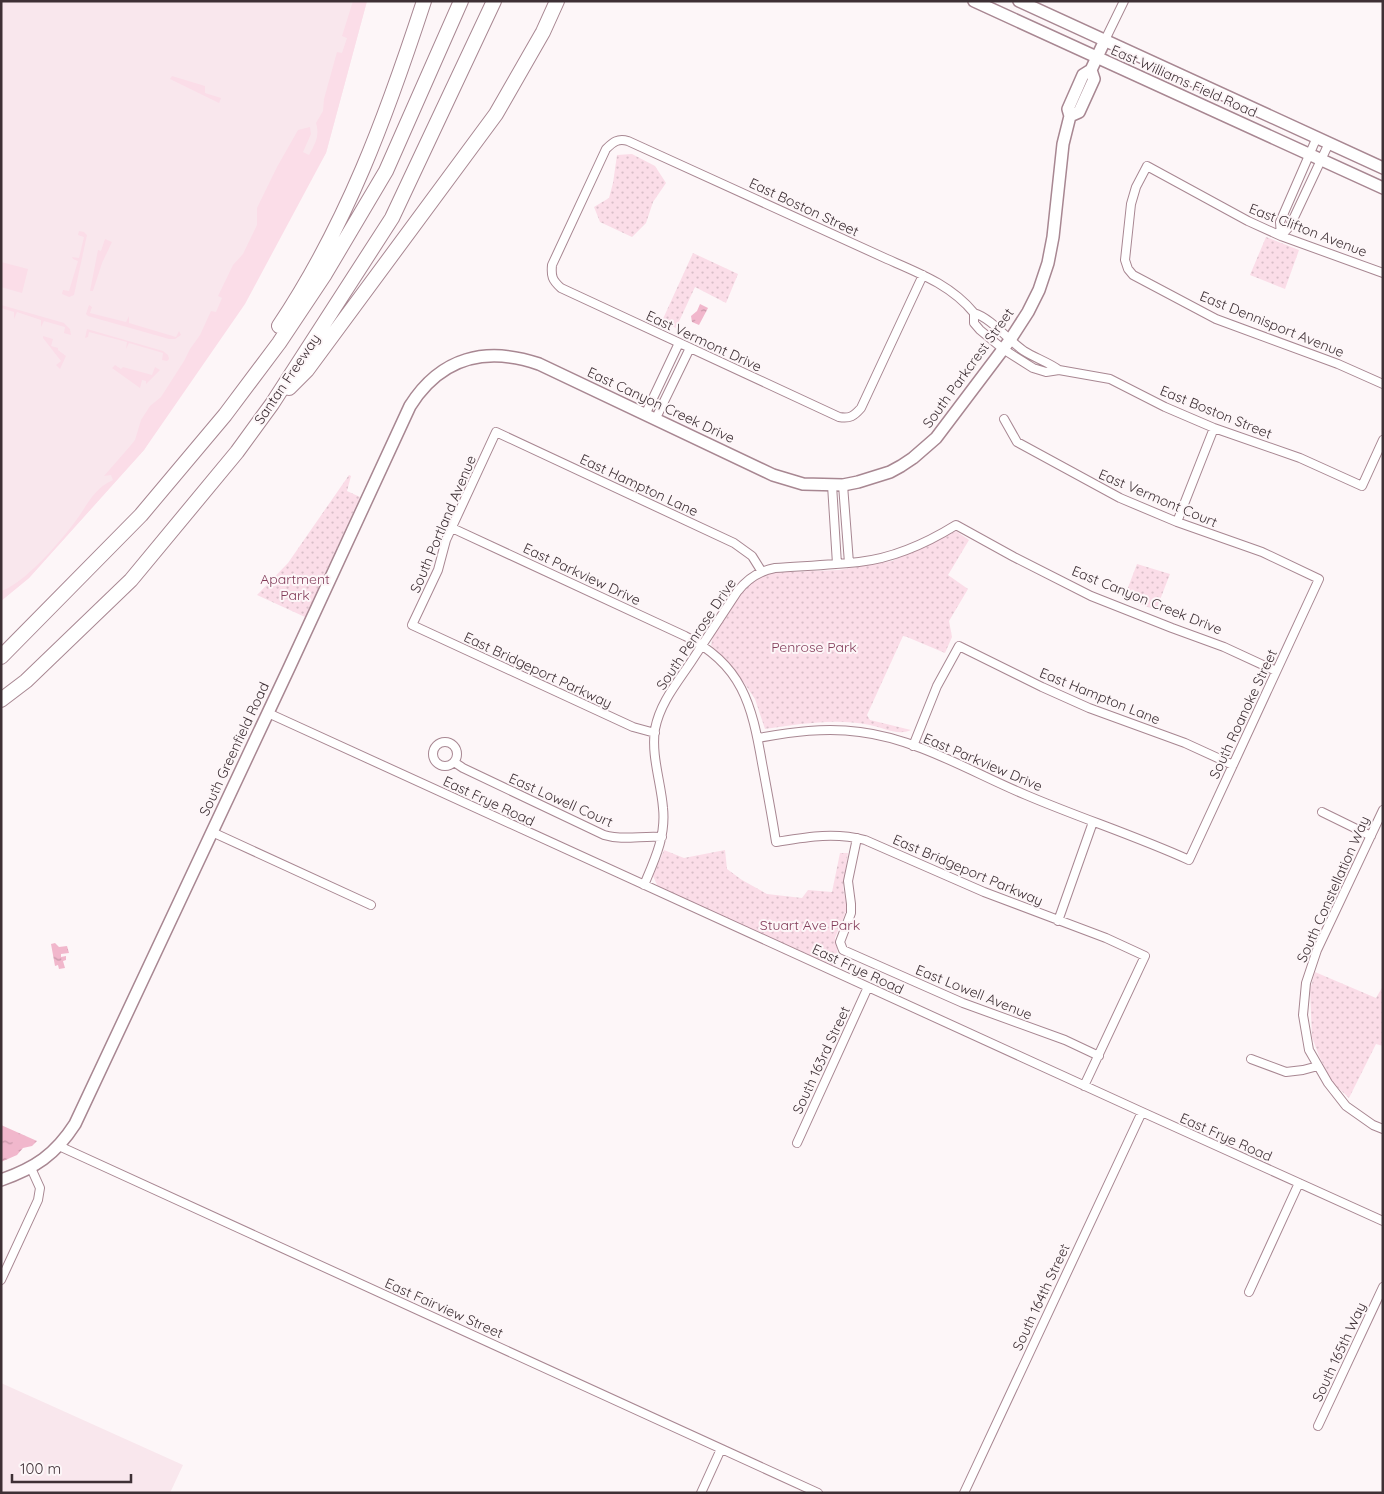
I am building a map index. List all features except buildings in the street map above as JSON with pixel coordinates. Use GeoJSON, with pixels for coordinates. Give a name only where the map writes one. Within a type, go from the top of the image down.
{"type":"FeatureCollection","features":[{"type":"Feature","properties":{"kind":"highway"},"geometry":{"type":"LineString","coordinates":[[225,415],[251,369],[317,264],[350,200],[389,106],[424,1]]}},
{"type":"Feature","properties":{"kind":"highway","name":"Santan Freeway"},"geometry":{"type":"LineString","coordinates":[[1,657],[141,515],[225,415],[279,343],[325,274],[386,170],[461,1]]}},
{"type":"Feature","properties":{"kind":"highway","name":"Santan Freeway"},"geometry":{"type":"LineString","coordinates":[[1,700],[26,681],[131,580],[237,452],[272,404],[392,218],[494,1]]}},
{"type":"Feature","properties":{"kind":"highway"},"geometry":{"type":"LineString","coordinates":[[272,404],[307,370],[496,114],[543,32],[557,1]]}},
{"type":"Feature","properties":{"kind":"street","name":"East Williams Field Road"},"geometry":{"type":"LineString","coordinates":[[974,1],[1383,188]]}},
{"type":"Feature","properties":{"kind":"street","name":"East Williams Field Road"},"geometry":{"type":"LineString","coordinates":[[1019,1],[1383,168]]}},
{"type":"Feature","properties":{"kind":"street","name":"South Parkcrest Street"},"geometry":{"type":"LineString","coordinates":[[838,485],[890,472],[913,458],[936,438],[1007,345],[1032,304],[1048,263],[1053,238],[1063,144],[1070,116],[1079,112],[1083,104],[1094,79],[1091,70],[1124,1]]}},
{"type":"Feature","properties":{"kind":"street"},"geometry":{"type":"LineString","coordinates":[[1281,236],[1280,222],[1317,137]]}},
{"type":"Feature","properties":{"kind":"street","name":"East Boston Street"},"geometry":{"type":"LineString","coordinates":[[551,276],[552,265],[606,149],[616,140],[628,141],[923,275],[949,289],[960,297],[974,313],[983,316],[1007,345],[1033,368],[1046,372],[1059,370],[1110,379],[1165,407],[1214,428],[1300,458],[1362,486],[1383,440]]}},
{"type":"Feature","properties":{"kind":"street"},"geometry":{"type":"LineString","coordinates":[[1281,236],[1290,226],[1329,143]]}},
{"type":"Feature","properties":{"kind":"street","name":"East Clifton Avenue"},"geometry":{"type":"LineString","coordinates":[[1128,269],[1125,258],[1131,204],[1136,187],[1147,166],[1215,204],[1281,236],[1383,273]]}},
{"type":"Feature","properties":{"kind":"street","name":"East Dennisport Avenue"},"geometry":{"type":"LineString","coordinates":[[1128,269],[1150,284],[1216,319],[1338,364],[1383,384]]}},
{"type":"Feature","properties":{"kind":"street","name":"East Vermont Drive"},"geometry":{"type":"LineString","coordinates":[[551,276],[554,282],[561,288],[839,417],[847,418],[853,417],[861,408],[923,275]]}},
{"type":"Feature","properties":{"kind":"street","name":"East Boston Street"},"geometry":{"type":"LineString","coordinates":[[974,313],[974,323],[980,330],[1007,345]]}},
{"type":"Feature","properties":{"kind":"street"},"geometry":{"type":"LineString","coordinates":[[650,417],[679,343]]}},
{"type":"Feature","properties":{"kind":"street"},"geometry":{"type":"LineString","coordinates":[[650,417],[690,348]]}},
{"type":"Feature","properties":{"kind":"street","name":"East Canyon Creek Drive"},"geometry":{"type":"LineString","coordinates":[[476,356],[512,356],[532,362],[788,480],[803,484],[838,485]]}},
{"type":"Feature","properties":{"kind":"street","name":"South Greenfield Road"},"geometry":{"type":"LineString","coordinates":[[1,1180],[30,1168],[46,1158],[69,1133],[83,1108],[410,406],[418,393],[434,378],[449,367],[476,356]]}},
{"type":"Feature","properties":{"kind":"street","name":"East Vermont Court"},"geometry":{"type":"LineString","coordinates":[[1004,419],[1017,442],[1120,498],[1177,522],[1262,552],[1319,578]]}},
{"type":"Feature","properties":{"kind":"street"},"geometry":{"type":"LineString","coordinates":[[1177,522],[1214,428]]}},
{"type":"Feature","properties":{"kind":"street","name":"South Portland Avenue"},"geometry":{"type":"LineString","coordinates":[[412,625],[438,570],[452,528],[496,432]]}},
{"type":"Feature","properties":{"kind":"street","name":"East Hampton Lane"},"geometry":{"type":"LineString","coordinates":[[496,432],[734,543],[752,556],[762,572]]}},
{"type":"Feature","properties":{"kind":"street"},"geometry":{"type":"LineString","coordinates":[[838,485],[850,563]]}},
{"type":"Feature","properties":{"kind":"street"},"geometry":{"type":"LineString","coordinates":[[837,564],[838,485]]}},
{"type":"Feature","properties":{"kind":"street","name":"East Canyon Creek Drive"},"geometry":{"type":"LineString","coordinates":[[956,524],[1014,557],[1091,596],[1224,647],[1276,671]]}},
{"type":"Feature","properties":{"kind":"street","name":"South Penrose Drive"},"geometry":{"type":"LineString","coordinates":[[644,884],[658,855],[662,836],[663,809],[654,753],[655,733],[660,713],[666,700],[740,588],[750,578],[775,568],[850,563],[877,559],[910,549],[941,534],[956,524]]}},
{"type":"Feature","properties":{"kind":"street","name":"East Parkview Drive"},"geometry":{"type":"LineString","coordinates":[[452,528],[702,645],[718,658],[738,681],[751,709],[758,738],[776,842]]}},
{"type":"Feature","properties":{"kind":"street","name":"South Roanoke Street"},"geometry":{"type":"LineString","coordinates":[[1189,860],[1319,578]]}},
{"type":"Feature","properties":{"kind":"street","name":"East Bridgeport Parkway"},"geometry":{"type":"LineString","coordinates":[[412,625],[633,727],[655,733]]}},
{"type":"Feature","properties":{"kind":"street","name":"East Hampton Lane"},"geometry":{"type":"LineString","coordinates":[[913,746],[937,686],[959,646],[1042,688],[1089,708],[1185,743],[1233,765]]}},
{"type":"Feature","properties":{"kind":"street","name":"East Frye Road"},"geometry":{"type":"LineString","coordinates":[[268,713],[1084,1086],[1383,1220]]}},
{"type":"Feature","properties":{"kind":"street","name":"East Parkview Drive"},"geometry":{"type":"LineString","coordinates":[[758,738],[807,731],[843,730],[879,735],[913,746],[1027,796],[1146,840],[1189,860]]}},
{"type":"Feature","properties":{"kind":"street","name":"East Lowell Court"},"geometry":{"type":"LineString","coordinates":[[454,762],[604,835],[618,838],[662,836]]}},
{"type":"Feature","properties":{"kind":"street","name":"South Constellation Way"},"geometry":{"type":"LineString","coordinates":[[1318,1066],[1309,1050],[1303,1016],[1306,983],[1317,950],[1383,810]]}},
{"type":"Feature","properties":{"kind":"street"},"geometry":{"type":"LineString","coordinates":[[1322,812],[1371,836]]}},
{"type":"Feature","properties":{"kind":"street"},"geometry":{"type":"LineString","coordinates":[[1058,921],[1093,822]]}},
{"type":"Feature","properties":{"kind":"street"},"geometry":{"type":"LineString","coordinates":[[212,832],[371,905]]}},
{"type":"Feature","properties":{"kind":"street","name":"East Bridgeport Parkway"},"geometry":{"type":"LineString","coordinates":[[776,842],[837,835],[857,838],[984,892],[1106,938],[1145,956],[1099,1056]]}},
{"type":"Feature","properties":{"kind":"street","name":"East Lowell Avenue"},"geometry":{"type":"LineString","coordinates":[[857,838],[848,881],[852,904],[851,914],[840,940],[841,947],[845,951],[964,1003],[1065,1040],[1099,1056]]}},
{"type":"Feature","properties":{"kind":"street","name":"South 163rd Street"},"geometry":{"type":"LineString","coordinates":[[797,1143],[868,987]]}},
{"type":"Feature","properties":{"kind":"street"},"geometry":{"type":"LineString","coordinates":[[1084,1086],[1099,1056]]}},
{"type":"Feature","properties":{"kind":"street"},"geometry":{"type":"LineString","coordinates":[[1251,1059],[1286,1072],[1318,1066],[1346,1106],[1383,1129]]}},
{"type":"Feature","properties":{"kind":"street","name":"South 164th Street"},"geometry":{"type":"LineString","coordinates":[[964,1493],[1142,1112]]}},
{"type":"Feature","properties":{"kind":"street","name":"East Fairview Street"},"geometry":{"type":"LineString","coordinates":[[59,1146],[818,1493]]}},
{"type":"Feature","properties":{"kind":"street"},"geometry":{"type":"LineString","coordinates":[[1,1280],[38,1200],[40,1188],[30,1168]]}},
{"type":"Feature","properties":{"kind":"street"},"geometry":{"type":"LineString","coordinates":[[1248,1292],[1299,1183]]}},
{"type":"Feature","properties":{"kind":"street","name":"South 165th Way"},"geometry":{"type":"LineString","coordinates":[[1318,1426],[1383,1287]]}},
{"type":"Feature","properties":{"kind":"street"},"geometry":{"type":"LineString","coordinates":[[701,1493],[721,1449]]}},
{"type":"Feature","properties":{"kind":"shaded area"},"geometry":{"type":"Polygon","coordinates":[[[1,1],[367,1],[326,153],[144,450],[29,578],[1,601],[1,1]]]}},
{"type":"Feature","properties":{"kind":"shaded area"},"geometry":{"type":"Polygon","coordinates":[[[1,1383],[183,1465],[170,1493],[1,1493],[1,1383]]]}},
{"type":"Feature","properties":{"kind":"green space"},"geometry":{"type":"Polygon","coordinates":[[[353,1],[367,1],[326,153],[245,304],[144,450],[29,578],[1,601],[1,591],[10,587],[31,571],[71,528],[96,492],[106,483],[113,480],[111,475],[104,476],[135,440],[141,420],[150,406],[161,397],[200,335],[211,311],[216,312],[222,298],[218,296],[233,265],[243,254],[257,225],[257,208],[277,167],[298,130],[310,127],[311,134],[303,152],[309,155],[316,140],[316,123],[323,111],[324,99],[337,52],[342,53],[347,38],[342,36],[353,1]]]}},
{"type":"Feature","properties":{"kind":"green space"},"geometry":{"type":"Polygon","coordinates":[[[172,76],[205,86],[205,93],[221,98],[219,103],[170,79],[172,76]]]}},
{"type":"Feature","properties":{"kind":"green space"},"geometry":{"type":"Polygon","coordinates":[[[632,154],[655,166],[666,183],[653,202],[646,223],[632,237],[600,222],[594,207],[609,198],[617,155],[632,154]]]}},
{"type":"Feature","properties":{"kind":"green space"},"geometry":{"type":"Polygon","coordinates":[[[79,231],[87,235],[74,295],[69,297],[62,294],[63,290],[69,291],[78,261],[72,257],[79,258],[84,237],[78,235],[79,231]]]}},
{"type":"Feature","properties":{"kind":"green space"},"geometry":{"type":"Polygon","coordinates":[[[1266,237],[1299,250],[1285,289],[1250,275],[1266,237]]]}},
{"type":"Feature","properties":{"kind":"green space"},"geometry":{"type":"Polygon","coordinates":[[[105,239],[112,242],[102,263],[93,291],[90,291],[98,250],[101,251],[105,239]]]}},
{"type":"Feature","properties":{"kind":"green space"},"geometry":{"type":"Polygon","coordinates":[[[693,253],[738,274],[726,303],[695,287],[676,328],[662,321],[693,253]]]}},
{"type":"Feature","properties":{"kind":"green space"},"geometry":{"type":"Polygon","coordinates":[[[1,262],[28,269],[22,293],[1,287],[1,262]]]}},
{"type":"Feature","properties":{"kind":"green space"},"geometry":{"type":"Polygon","coordinates":[[[1,305],[64,323],[70,329],[71,335],[64,333],[65,327],[44,321],[41,327],[41,320],[17,312],[14,319],[14,312],[1,308],[1,305]]]}},
{"type":"Feature","properties":{"kind":"green space"},"geometry":{"type":"Polygon","coordinates":[[[89,305],[92,307],[90,313],[126,322],[129,316],[129,323],[176,337],[179,331],[181,335],[175,339],[169,339],[88,316],[86,314],[89,305]]]}},
{"type":"Feature","properties":{"kind":"green space"},"geometry":{"type":"Polygon","coordinates":[[[87,329],[163,351],[168,355],[169,359],[167,361],[162,360],[163,353],[129,343],[126,349],[127,342],[89,332],[88,337],[85,338],[87,329]]]}},
{"type":"Feature","properties":{"kind":"green space"},"geometry":{"type":"Polygon","coordinates":[[[43,336],[53,339],[51,346],[58,348],[66,356],[60,369],[56,365],[61,361],[43,336]]]}},
{"type":"Feature","properties":{"kind":"green space"},"geometry":{"type":"Polygon","coordinates":[[[115,365],[121,369],[123,367],[152,375],[155,367],[160,370],[146,384],[146,381],[142,380],[140,388],[112,368],[115,365]]]}},
{"type":"Feature","properties":{"kind":"green space","name":"Apartment Park"},"geometry":{"type":"Polygon","coordinates":[[[349,475],[351,476],[347,491],[360,497],[305,617],[257,595],[288,563],[349,475]]]}},
{"type":"Feature","properties":{"kind":"green space","name":"Penrose Park"},"geometry":{"type":"Polygon","coordinates":[[[956,531],[969,540],[948,575],[968,589],[949,621],[952,637],[945,653],[903,636],[867,715],[870,720],[911,730],[896,732],[870,725],[844,722],[804,724],[765,729],[755,699],[734,668],[711,645],[724,617],[759,573],[839,570],[892,561],[956,531]]]}},
{"type":"Feature","properties":{"kind":"green space"},"geometry":{"type":"Polygon","coordinates":[[[1137,564],[1170,574],[1156,610],[1124,598],[1137,564]]]}},
{"type":"Feature","properties":{"kind":"green space","name":"Stuart Ave Park"},"geometry":{"type":"Polygon","coordinates":[[[664,850],[684,858],[725,850],[727,869],[742,880],[767,894],[802,898],[808,890],[832,892],[840,853],[848,853],[843,887],[847,909],[835,938],[838,956],[834,966],[658,887],[653,876],[664,850]]]}},
{"type":"Feature","properties":{"kind":"green space"},"geometry":{"type":"Polygon","coordinates":[[[1315,972],[1376,998],[1383,986],[1383,1046],[1376,1044],[1349,1098],[1332,1082],[1312,1037],[1310,990],[1315,972]]]}},
{"type":"Feature","properties":{"kind":"water"},"geometry":{"type":"Polygon","coordinates":[[[700,304],[708,308],[699,325],[692,322],[691,316],[697,311],[700,304]]]}},
{"type":"Feature","properties":{"kind":"water"},"geometry":{"type":"Polygon","coordinates":[[[55,943],[59,947],[67,946],[69,953],[61,954],[61,957],[66,956],[66,960],[63,961],[65,968],[59,969],[58,965],[55,966],[51,944],[55,943]]]}},
{"type":"Feature","properties":{"kind":"water"},"geometry":{"type":"Polygon","coordinates":[[[1,1125],[37,1141],[32,1146],[23,1148],[17,1155],[1,1162],[1,1125]]]}}]}
